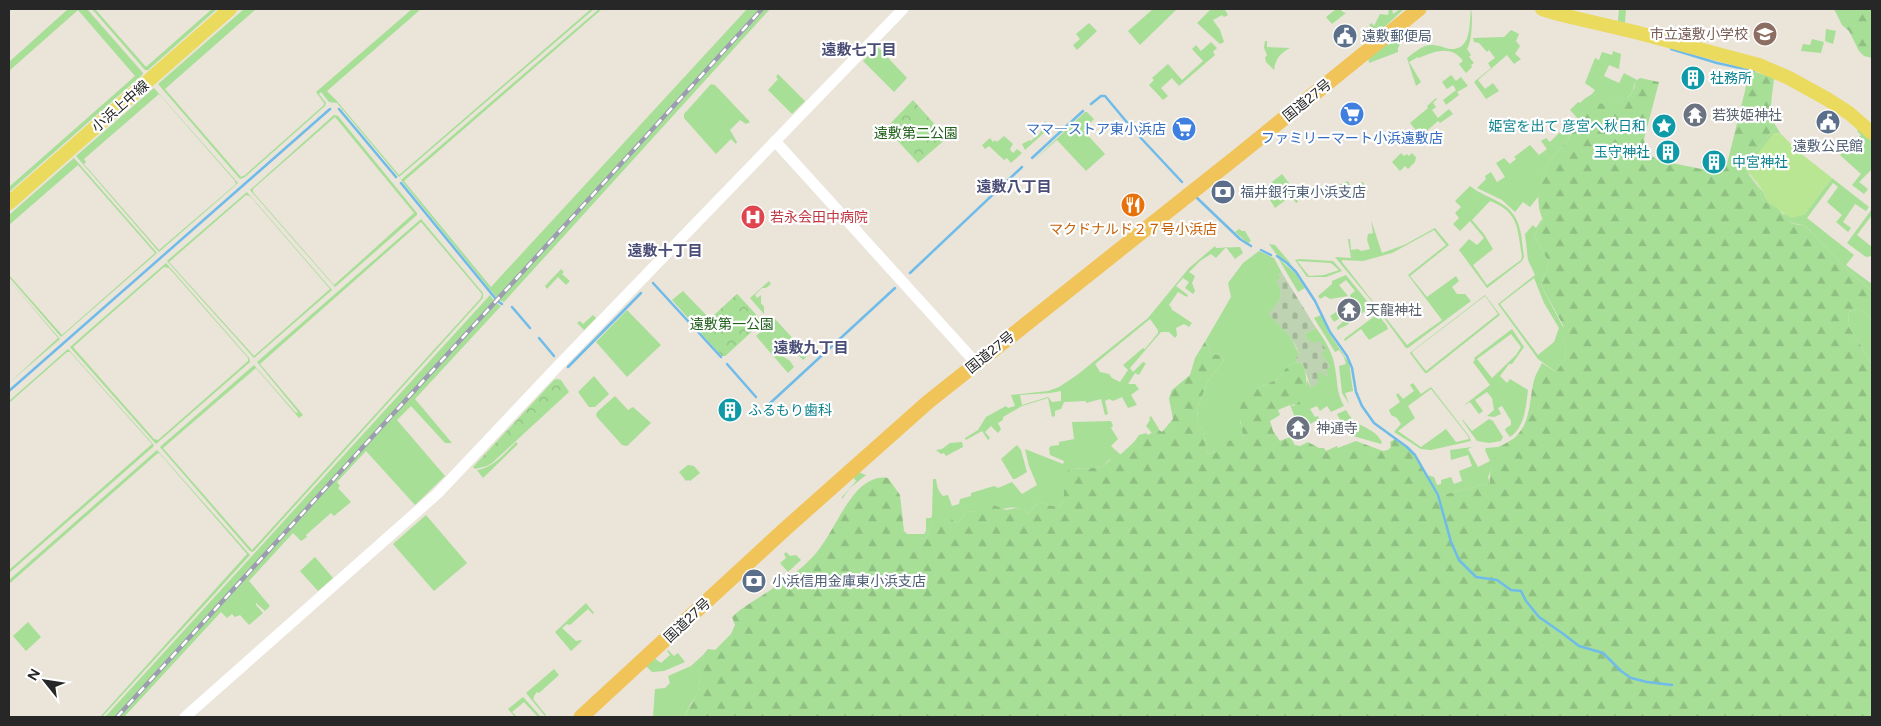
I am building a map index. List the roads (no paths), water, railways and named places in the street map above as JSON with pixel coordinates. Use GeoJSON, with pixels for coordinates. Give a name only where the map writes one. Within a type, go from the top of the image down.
{"type":"FeatureCollection","features":[{"type":"Feature","properties":{"kind":"highway","name":"国道27号"},"geometry":{"type":"LineString","coordinates":[[581,717],[898,428],[976,363],[1240,154],[1419,9]]}},
{"type":"Feature","properties":{"kind":"main road","name":"小浜上中線"},"geometry":{"type":"LineString","coordinates":[[9,203],[230,9]]}},
{"type":"Feature","properties":{"kind":"main road"},"geometry":{"type":"LineString","coordinates":[[1542,9],[1759,65],[1789,78],[1827,99],[1872,133]]}},
{"type":"Feature","properties":{"kind":"street"},"geometry":{"type":"LineString","coordinates":[[185,717],[428,503],[903,9]]}},
{"type":"Feature","properties":{"kind":"street"},"geometry":{"type":"LineString","coordinates":[[775,141],[976,363]]}},
{"type":"Feature","properties":{"kind":"waterway"},"geometry":{"type":"LineString","coordinates":[[1671,49],[1717,63],[1754,71]]}},
{"type":"Feature","properties":{"kind":"waterway"},"geometry":{"type":"LineString","coordinates":[[1091,104],[1101,96],[1105,96],[1130,126]]}},
{"type":"Feature","properties":{"kind":"waterway"},"geometry":{"type":"LineString","coordinates":[[9,391],[330,109]]}},
{"type":"Feature","properties":{"kind":"waterway"},"geometry":{"type":"LineString","coordinates":[[339,109],[396,177]]}},
{"type":"Feature","properties":{"kind":"waterway"},"geometry":{"type":"LineString","coordinates":[[1032,158],[1083,111]]}},
{"type":"Feature","properties":{"kind":"waterway"},"geometry":{"type":"LineString","coordinates":[[1139,136],[1182,182]]}},
{"type":"Feature","properties":{"kind":"waterway"},"geometry":{"type":"LineString","coordinates":[[910,273],[1022,167]]}},
{"type":"Feature","properties":{"kind":"waterway"},"geometry":{"type":"LineString","coordinates":[[401,183],[495,298]]}},
{"type":"Feature","properties":{"kind":"waterway"},"geometry":{"type":"LineString","coordinates":[[1196,197],[1240,239],[1251,246]]}},
{"type":"Feature","properties":{"kind":"waterway"},"geometry":{"type":"LineString","coordinates":[[1261,250],[1271,255]]}},
{"type":"Feature","properties":{"kind":"waterway"},"geometry":{"type":"LineString","coordinates":[[1277,256],[1296,272],[1315,301],[1330,332],[1347,356],[1352,368],[1356,392],[1362,406],[1374,423],[1415,455],[1438,495],[1451,542],[1459,560],[1476,577],[1497,580],[1511,590],[1521,591],[1526,601],[1539,617],[1579,646],[1603,653],[1631,678],[1672,685]]}},
{"type":"Feature","properties":{"kind":"waterway"},"geometry":{"type":"LineString","coordinates":[[653,283],[721,357]]}},
{"type":"Feature","properties":{"kind":"waterway"},"geometry":{"type":"LineString","coordinates":[[767,406],[895,288]]}},
{"type":"Feature","properties":{"kind":"waterway"},"geometry":{"type":"LineString","coordinates":[[568,367],[641,293]]}},
{"type":"Feature","properties":{"kind":"waterway"},"geometry":{"type":"LineString","coordinates":[[512,307],[530,328]]}},
{"type":"Feature","properties":{"kind":"waterway"},"geometry":{"type":"LineString","coordinates":[[539,338],[554,356]]}},
{"type":"Feature","properties":{"kind":"waterway"},"geometry":{"type":"LineString","coordinates":[[727,364],[756,397]]}},
{"type":"Feature","properties":{"kind":"railway"},"geometry":{"type":"LineString","coordinates":[[117,717],[762,9]]}},
{"type":"Feature","properties":{"kind":"place","name":"市立遠敷小学校"},"geometry":{"type":"Point","coordinates":[1765,34]}},
{"type":"Feature","properties":{"kind":"place","name":"遠敷郵便局"},"geometry":{"type":"Point","coordinates":[1345,36]}},
{"type":"Feature","properties":{"kind":"place","name":"社務所"},"geometry":{"type":"Point","coordinates":[1693,78]}},
{"type":"Feature","properties":{"kind":"place","name":"ファミリーマート小浜遠敷店"},"geometry":{"type":"Point","coordinates":[1352,114]}},
{"type":"Feature","properties":{"kind":"place","name":"若狭姫神社"},"geometry":{"type":"Point","coordinates":[1695,115]}},
{"type":"Feature","properties":{"kind":"place","name":"遠敷公民館"},"geometry":{"type":"Point","coordinates":[1828,122]}},
{"type":"Feature","properties":{"kind":"place","name":"姫宮を出て 彦宮へ秋日和"},"geometry":{"type":"Point","coordinates":[1664,126]}},
{"type":"Feature","properties":{"kind":"place","name":"ママ―ストア東小浜店"},"geometry":{"type":"Point","coordinates":[1184,129]}},
{"type":"Feature","properties":{"kind":"place","name":"玉守神社"},"geometry":{"type":"Point","coordinates":[1668,152]}},
{"type":"Feature","properties":{"kind":"place","name":"中宮神社"},"geometry":{"type":"Point","coordinates":[1714,162]}},
{"type":"Feature","properties":{"kind":"place","name":"福井銀行東小浜支店"},"geometry":{"type":"Point","coordinates":[1223,192]}},
{"type":"Feature","properties":{"kind":"place","name":"マクドナルド２７号小浜店"},"geometry":{"type":"Point","coordinates":[1133,205]}},
{"type":"Feature","properties":{"kind":"place","name":"若永会田中病院"},"geometry":{"type":"Point","coordinates":[753,217]}},
{"type":"Feature","properties":{"kind":"place","name":"天龍神社"},"geometry":{"type":"Point","coordinates":[1349,310]}},
{"type":"Feature","properties":{"kind":"place","name":"ふるもり歯科"},"geometry":{"type":"Point","coordinates":[730,410]}},
{"type":"Feature","properties":{"kind":"place","name":"神通寺"},"geometry":{"type":"Point","coordinates":[1298,428]}},
{"type":"Feature","properties":{"kind":"place","name":"小浜信用金庫東小浜支店"},"geometry":{"type":"Point","coordinates":[754,581]}},
{"type":"Feature","properties":{"kind":"district","name":"遠敷七丁目"},"geometry":{"type":"Point","coordinates":[859,50]}},
{"type":"Feature","properties":{"kind":"district","name":"遠敷八丁目"},"geometry":{"type":"Point","coordinates":[1014,187]}},
{"type":"Feature","properties":{"kind":"district","name":"遠敷十丁目"},"geometry":{"type":"Point","coordinates":[665,251]}},
{"type":"Feature","properties":{"kind":"district","name":"遠敷九丁目"},"geometry":{"type":"Point","coordinates":[811,348]}},
{"type":"Feature","properties":{"kind":"park label","name":"遠敷第二公園"},"geometry":{"type":"Point","coordinates":[916,133]}},
{"type":"Feature","properties":{"kind":"park label","name":"遠敷第一公園"},"geometry":{"type":"Point","coordinates":[732,324]}}]}
